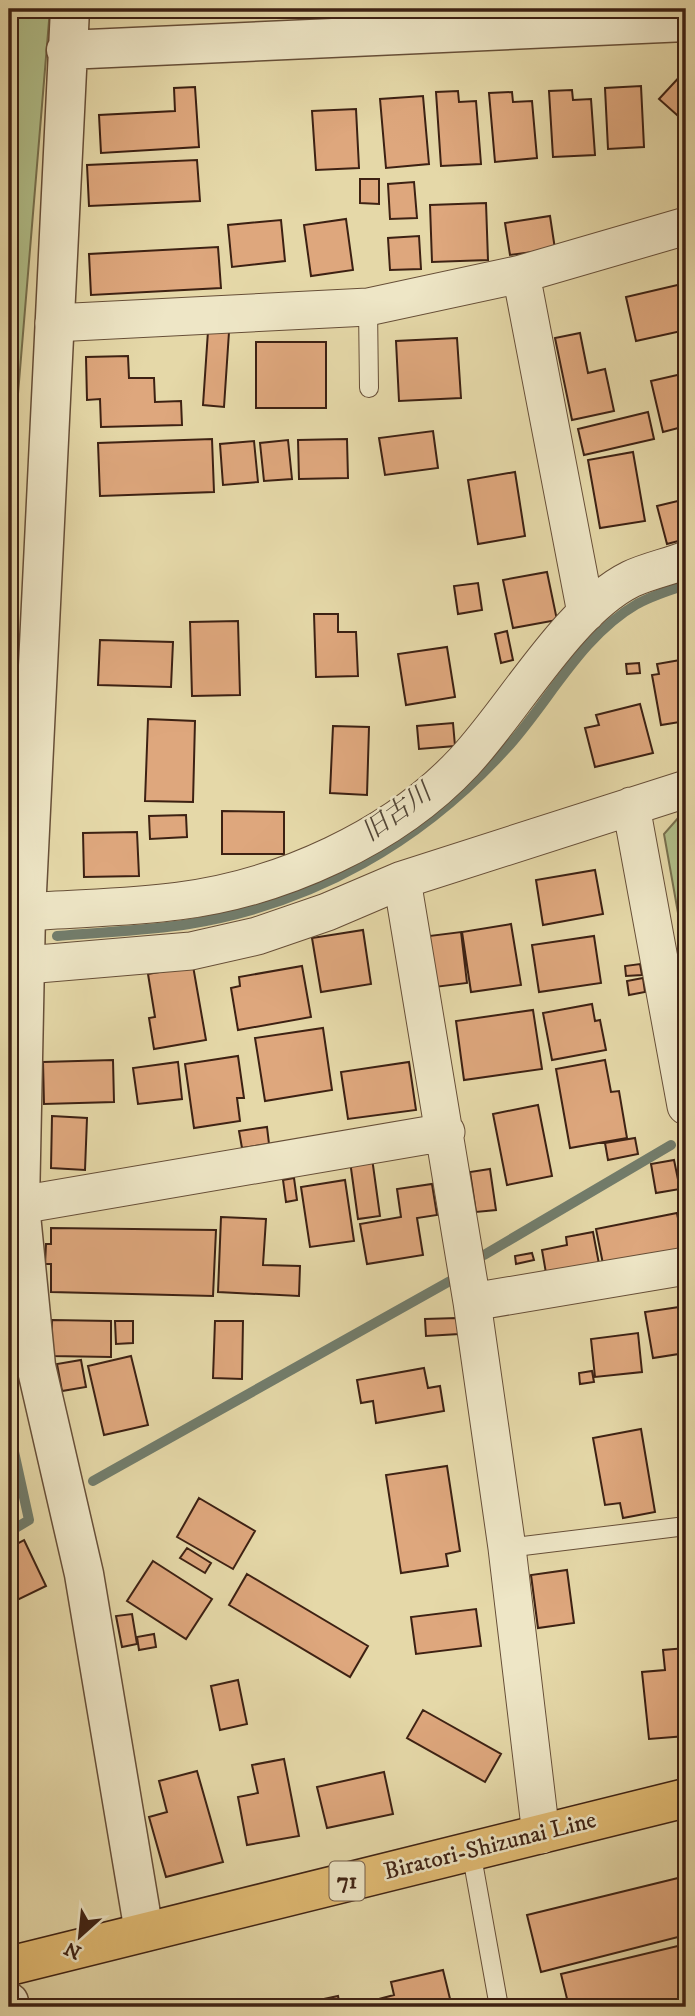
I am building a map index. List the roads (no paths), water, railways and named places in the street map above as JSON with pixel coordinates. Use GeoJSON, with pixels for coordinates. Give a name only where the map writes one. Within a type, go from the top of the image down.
{"type":"FeatureCollection","features":[{"type":"Feature","properties":{"kind":"main road","name":"Biratori-Shizunai Line"},"geometry":{"type":"LineString","coordinates":[[9,1966],[686,1798]]}},
{"type":"Feature","properties":{"kind":"street"},"geometry":{"type":"LineString","coordinates":[[70,9],[26,912],[20,1205],[26,1294],[36,1366],[83,1574],[144,1932]]}},
{"type":"Feature","properties":{"kind":"street"},"geometry":{"type":"LineString","coordinates":[[66,50],[503,20],[686,22]]}},
{"type":"Feature","properties":{"kind":"street"},"geometry":{"type":"LineString","coordinates":[[54,323],[368,307],[521,274],[686,226]]}},
{"type":"Feature","properties":{"kind":"street"},"geometry":{"type":"LineString","coordinates":[[521,274],[586,613]]}},
{"type":"Feature","properties":{"kind":"street"},"geometry":{"type":"LineString","coordinates":[[26,912],[180,901],[246,887],[306,867],[377,831],[424,797],[464,762],[586,613],[630,580],[686,560]]}},
{"type":"Feature","properties":{"kind":"street"},"geometry":{"type":"LineString","coordinates":[[26,965],[204,948],[257,936],[327,912],[402,880],[686,789]]}},
{"type":"Feature","properties":{"kind":"street"},"geometry":{"type":"LineString","coordinates":[[631,806],[686,1106]]}},
{"type":"Feature","properties":{"kind":"street"},"geometry":{"type":"LineString","coordinates":[[402,880],[446,1132],[472,1302],[507,1548],[541,1835]]}},
{"type":"Feature","properties":{"kind":"street"},"geometry":{"type":"LineString","coordinates":[[20,1205],[446,1132]]}},
{"type":"Feature","properties":{"kind":"street"},"geometry":{"type":"LineString","coordinates":[[472,1302],[686,1266]]}},
{"type":"Feature","properties":{"kind":"street"},"geometry":{"type":"LineString","coordinates":[[9,2002],[10,2007]]}},
{"type":"Feature","properties":{"kind":"lane"},"geometry":{"type":"LineString","coordinates":[[368,307],[369,388]]}},
{"type":"Feature","properties":{"kind":"lane"},"geometry":{"type":"LineString","coordinates":[[507,1548],[686,1526]]}},
{"type":"Feature","properties":{"kind":"lane"},"geometry":{"type":"LineString","coordinates":[[471,1851],[499,2007]]}},
{"type":"Feature","properties":{"kind":"waterway","name":"旧古川"},"geometry":{"type":"LineString","coordinates":[[57,936],[140,930],[235,915],[322,884],[363,864],[402,840],[473,782],[522,731],[582,652],[617,618],[643,601],[686,585]]}},
{"type":"Feature","properties":{"kind":"waterway"},"geometry":{"type":"LineString","coordinates":[[484,1255],[671,1145]]}},
{"type":"Feature","properties":{"kind":"waterway"},"geometry":{"type":"LineString","coordinates":[[93,1481],[450,1281]]}},
{"type":"Feature","properties":{"kind":"waterway","name":"旧古川"},"geometry":{"type":"LineString","coordinates":[[9,1429],[29,1520],[9,1532]]}}]}
